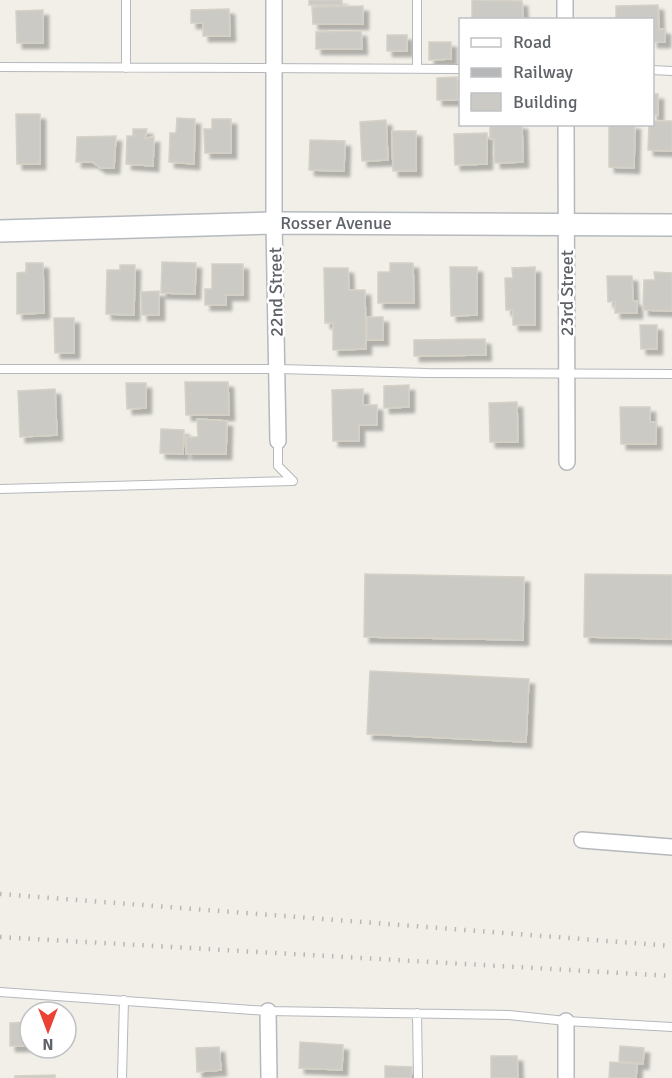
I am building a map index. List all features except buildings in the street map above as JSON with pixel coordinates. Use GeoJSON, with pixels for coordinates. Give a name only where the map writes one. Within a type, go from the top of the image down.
{"type":"FeatureCollection","features":[{"type":"Feature","properties":{"kind":"street","name":"22nd Street"},"geometry":{"type":"LineString","coordinates":[[274,0],[274,223],[278,441]]}},
{"type":"Feature","properties":{"kind":"street"},"geometry":{"type":"LineString","coordinates":[[565,0],[565,18]]}},
{"type":"Feature","properties":{"kind":"street","name":"23rd Street"},"geometry":{"type":"LineString","coordinates":[[566,126],[567,462]]}},
{"type":"Feature","properties":{"kind":"street","name":"Rosser Avenue"},"geometry":{"type":"LineString","coordinates":[[0,231],[274,223],[672,225]]}},
{"type":"Feature","properties":{"kind":"street"},"geometry":{"type":"LineString","coordinates":[[582,840],[672,847]]}},
{"type":"Feature","properties":{"kind":"street"},"geometry":{"type":"LineString","coordinates":[[268,1011],[269,1078]]}},
{"type":"Feature","properties":{"kind":"street"},"geometry":{"type":"LineString","coordinates":[[566,1021],[566,1078]]}},
{"type":"Feature","properties":{"kind":"lane"},"geometry":{"type":"LineString","coordinates":[[126,0],[126,68]]}},
{"type":"Feature","properties":{"kind":"lane"},"geometry":{"type":"LineString","coordinates":[[417,0],[417,69]]}},
{"type":"Feature","properties":{"kind":"lane"},"geometry":{"type":"LineString","coordinates":[[0,67],[459,69]]}},
{"type":"Feature","properties":{"kind":"lane"},"geometry":{"type":"LineString","coordinates":[[654,70],[672,70]]}},
{"type":"Feature","properties":{"kind":"lane"},"geometry":{"type":"LineString","coordinates":[[0,369],[278,369],[428,373],[672,374]]}},
{"type":"Feature","properties":{"kind":"lane"},"geometry":{"type":"LineString","coordinates":[[0,489],[293,481],[278,466],[278,441]]}},
{"type":"Feature","properties":{"kind":"lane"},"geometry":{"type":"LineString","coordinates":[[0,992],[268,1011],[509,1015],[672,1027]]}},
{"type":"Feature","properties":{"kind":"lane"},"geometry":{"type":"LineString","coordinates":[[122,1078],[124,1000]]}},
{"type":"Feature","properties":{"kind":"lane"},"geometry":{"type":"LineString","coordinates":[[417,1013],[418,1078]]}},
{"type":"Feature","properties":{"kind":"railway"},"geometry":{"type":"LineString","coordinates":[[0,894],[672,946]]}},
{"type":"Feature","properties":{"kind":"railway"},"geometry":{"type":"LineString","coordinates":[[0,937],[672,976]]}}]}
